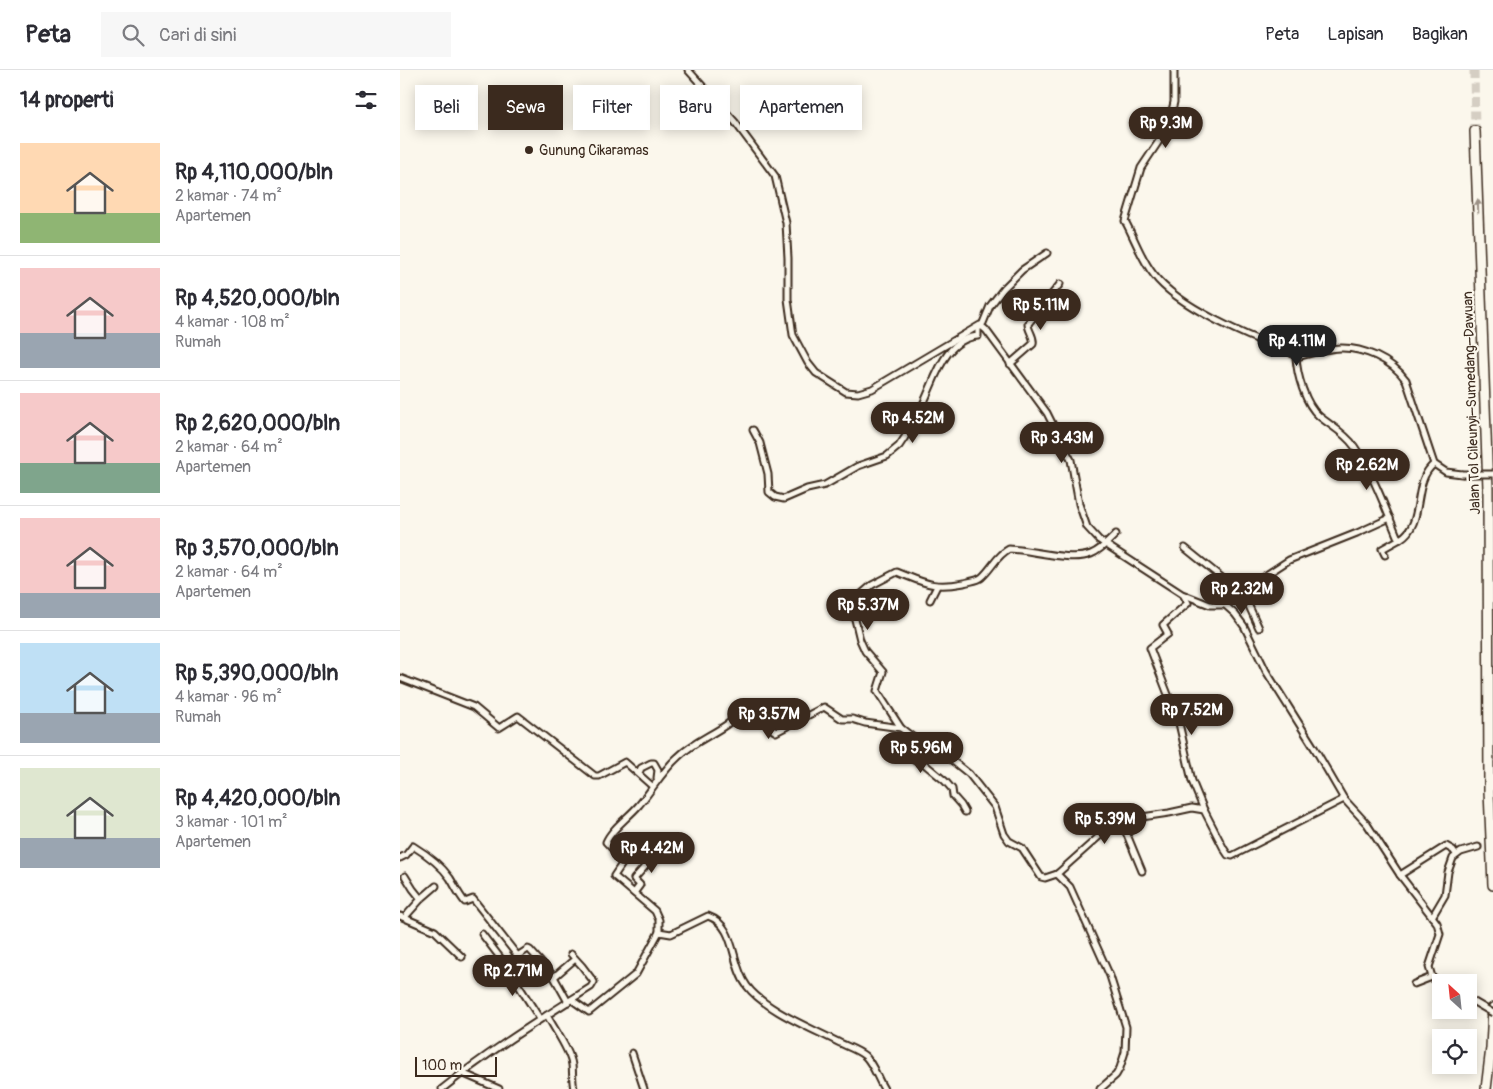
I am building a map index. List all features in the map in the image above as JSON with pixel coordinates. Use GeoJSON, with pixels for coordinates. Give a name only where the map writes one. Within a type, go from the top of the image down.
{"type":"FeatureCollection","features":[{"type":"Feature","properties":{"kind":"highway","name":"Jalan Tol Cileunyi–Sumedang–Dawuan"},"geometry":{"type":"LineString","coordinates":[[1475,131],[1488,488],[1489,791],[1493,885]]}},
{"type":"Feature","properties":{"kind":"highway"},"geometry":{"type":"LineString","coordinates":[[1486,1089],[1492,1048],[1493,1008]]}},
{"type":"Feature","properties":{"kind":"street"},"geometry":{"type":"LineString","coordinates":[[688,70],[735,122],[775,176],[786,223],[788,299],[794,335],[808,363],[816,373],[846,392],[858,393],[872,389],[983,323],[990,306],[1004,288],[1022,270],[1047,253]]}},
{"type":"Feature","properties":{"kind":"street"},"geometry":{"type":"LineString","coordinates":[[1174,70],[1174,102],[1171,114],[1163,135],[1141,168],[1125,221],[1141,255],[1155,277],[1181,301],[1228,326],[1288,350],[1296,357],[1307,399],[1317,415],[1345,436],[1354,446],[1377,489],[1400,539]]}},
{"type":"Feature","properties":{"kind":"street"},"geometry":{"type":"LineString","coordinates":[[1010,364],[1033,344],[1034,340],[1028,324],[1060,284]]}},
{"type":"Feature","properties":{"kind":"street"},"geometry":{"type":"LineString","coordinates":[[980,325],[986,330],[1047,413],[1071,460],[1079,504],[1087,527],[1099,540],[1182,594],[1210,605],[1225,606],[1235,614],[1244,626],[1266,671],[1344,799],[1367,824],[1400,875],[1440,928],[1440,934],[1429,967],[1432,978],[1414,984]]}},
{"type":"Feature","properties":{"kind":"street"},"geometry":{"type":"LineString","coordinates":[[753,430],[760,442],[768,474],[769,492],[775,497],[780,499],[787,498],[807,489],[834,481],[858,466],[887,456],[899,446],[906,437],[922,406],[945,356],[966,337],[978,336],[980,325]]}},
{"type":"Feature","properties":{"kind":"street"},"geometry":{"type":"LineString","coordinates":[[1296,357],[1336,348],[1353,348],[1364,351],[1392,365],[1400,371],[1406,380],[1434,464],[1446,472],[1493,474]]}},
{"type":"Feature","properties":{"kind":"street"},"geometry":{"type":"LineString","coordinates":[[1384,555],[1382,549],[1405,536],[1412,524],[1423,480],[1426,472],[1434,464]]}},
{"type":"Feature","properties":{"kind":"street"},"geometry":{"type":"LineString","coordinates":[[1225,606],[1235,594],[1243,593],[1288,560],[1390,518]]}},
{"type":"Feature","properties":{"kind":"street"},"geometry":{"type":"LineString","coordinates":[[1116,534],[1092,554],[1078,556],[1009,549],[1004,552],[982,578],[951,586],[937,586],[914,580],[897,572],[872,585],[851,603],[860,640],[865,650],[883,672],[877,691],[901,728],[914,738],[939,750],[969,774],[995,806],[1004,834],[1009,841],[1022,848],[1039,874],[1045,878],[1057,874],[1104,832],[1142,817],[1182,809],[1204,810]]}},
{"type":"Feature","properties":{"kind":"street"},"geometry":{"type":"LineString","coordinates":[[1185,548],[1221,577],[1228,587],[1243,593],[1259,628]]}},
{"type":"Feature","properties":{"kind":"street"},"geometry":{"type":"LineString","coordinates":[[930,600],[937,586]]}},
{"type":"Feature","properties":{"kind":"street"},"geometry":{"type":"LineString","coordinates":[[1182,594],[1188,603],[1163,624],[1168,634],[1150,648],[1179,723],[1192,781],[1204,810],[1228,855],[1232,856],[1344,799]]}},
{"type":"Feature","properties":{"kind":"street"},"geometry":{"type":"LineString","coordinates":[[400,678],[474,707],[499,728],[518,716],[595,776],[599,776],[624,762],[654,784]]}},
{"type":"Feature","properties":{"kind":"street"},"geometry":{"type":"LineString","coordinates":[[505,964],[528,948],[554,977],[570,1001],[588,1012],[636,974],[659,932],[659,920],[655,911],[614,876],[624,861],[606,842],[678,756],[699,740],[732,722],[744,709],[751,708],[761,715],[774,732],[824,707],[842,720],[852,719],[865,723],[901,728]]}},
{"type":"Feature","properties":{"kind":"street"},"geometry":{"type":"LineString","coordinates":[[914,738],[906,748],[910,756],[917,762],[922,762],[945,781],[952,789],[953,796],[965,812]]}},
{"type":"Feature","properties":{"kind":"street"},"geometry":{"type":"LineString","coordinates":[[638,773],[641,768],[654,763],[658,770],[654,784]]}},
{"type":"Feature","properties":{"kind":"street"},"geometry":{"type":"LineString","coordinates":[[1123,824],[1142,871]]}},
{"type":"Feature","properties":{"kind":"street"},"geometry":{"type":"LineString","coordinates":[[400,858],[413,846],[426,854],[449,877],[465,902],[473,899],[517,955]]}},
{"type":"Feature","properties":{"kind":"street"},"geometry":{"type":"LineString","coordinates":[[1400,875],[1446,846],[1454,850],[1456,854]]}},
{"type":"Feature","properties":{"kind":"street"},"geometry":{"type":"LineString","coordinates":[[1432,917],[1445,895],[1448,872],[1456,854],[1478,847]]}},
{"type":"Feature","properties":{"kind":"street"},"geometry":{"type":"LineString","coordinates":[[634,893],[640,885],[634,879],[648,863],[642,858]]}},
{"type":"Feature","properties":{"kind":"street"},"geometry":{"type":"LineString","coordinates":[[1057,874],[1070,887],[1110,976],[1126,1027],[1125,1052],[1120,1068],[1116,1075],[1100,1089]]}},
{"type":"Feature","properties":{"kind":"street"},"geometry":{"type":"LineString","coordinates":[[405,876],[421,899]]}},
{"type":"Feature","properties":{"kind":"street"},"geometry":{"type":"LineString","coordinates":[[436,886],[403,916],[434,931],[462,957]]}},
{"type":"Feature","properties":{"kind":"street"},"geometry":{"type":"LineString","coordinates":[[659,932],[671,934],[708,916],[714,918],[723,925],[727,933],[738,973],[747,987],[764,1002],[864,1055],[872,1064],[884,1089]]}},
{"type":"Feature","properties":{"kind":"street"},"geometry":{"type":"LineString","coordinates":[[482,934],[505,964],[540,1019]]}},
{"type":"Feature","properties":{"kind":"street"},"geometry":{"type":"LineString","coordinates":[[442,1089],[540,1019],[591,987],[594,982],[573,956],[554,977]]}},
{"type":"Feature","properties":{"kind":"street"},"geometry":{"type":"LineString","coordinates":[[1478,1004],[1493,1013]]}},
{"type":"Feature","properties":{"kind":"street"},"geometry":{"type":"LineString","coordinates":[[547,1015],[568,1053],[572,1066],[571,1074],[574,1089]]}},
{"type":"Feature","properties":{"kind":"street"},"geometry":{"type":"LineString","coordinates":[[632,1053],[644,1089]]}},
{"type":"Feature","properties":{"kind":"street"},"geometry":{"type":"LineString","coordinates":[[462,1073],[499,1089]]}},
{"type":"Feature","properties":{"kind":"tunnel"},"geometry":{"type":"LineString","coordinates":[[1474,70],[1475,131]]}},
{"type":"Feature","properties":{"kind":"tunnel"},"geometry":{"type":"LineString","coordinates":[[1478,847],[1493,847]]}},
{"type":"Feature","properties":{"kind":"place","name":"Gunung Cikaramas"},"geometry":{"type":"Point","coordinates":[529,150]}}]}
